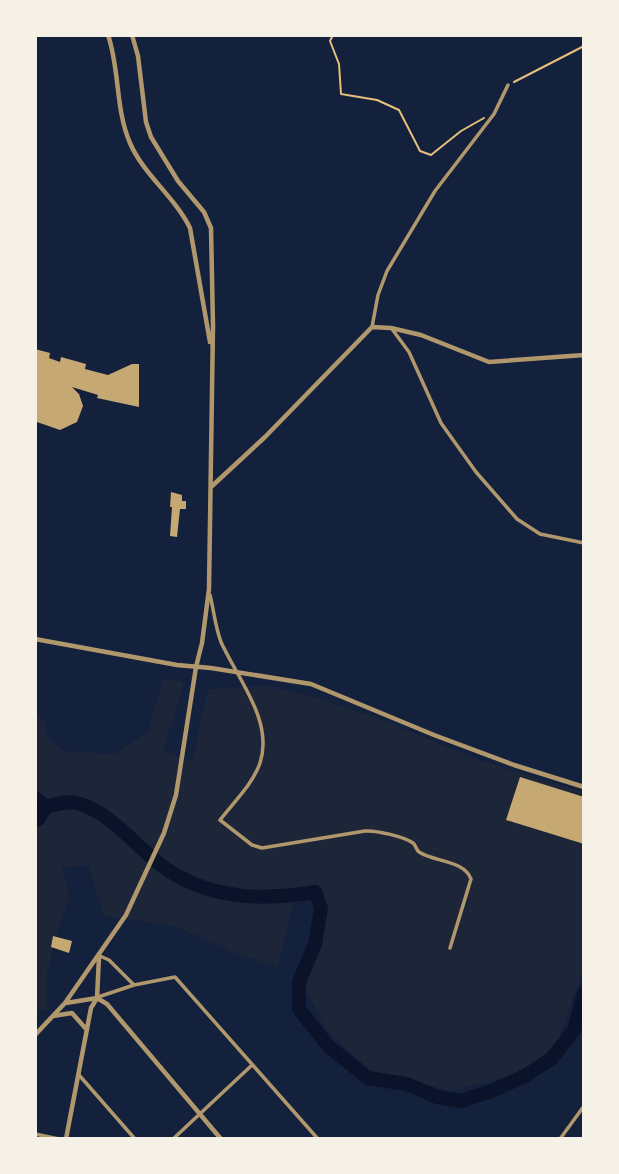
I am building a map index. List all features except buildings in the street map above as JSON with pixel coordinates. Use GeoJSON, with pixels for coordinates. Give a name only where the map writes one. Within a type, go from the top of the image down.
{"type":"FeatureCollection","features":[{"type":"Feature","properties":{"kind":"street"},"geometry":{"type":"LineString","coordinates":[[108,35],[114,50],[123,124],[131,146],[184,214],[190,228],[211,353]]}},
{"type":"Feature","properties":{"kind":"street"},"geometry":{"type":"LineString","coordinates":[[35,1035],[65,1003],[100,956],[126,915],[164,833],[176,795],[209,589],[213,326],[211,228],[204,212],[178,181],[151,137],[146,122],[138,55],[132,35]]}},
{"type":"Feature","properties":{"kind":"street"},"geometry":{"type":"LineString","coordinates":[[211,487],[265,437],[372,327],[378,295],[387,271],[435,191],[494,114],[508,85]]}},
{"type":"Feature","properties":{"kind":"street"},"geometry":{"type":"LineString","coordinates":[[372,327],[421,335],[489,362],[584,355]]}},
{"type":"Feature","properties":{"kind":"street"},"geometry":{"type":"LineString","coordinates":[[391,328],[409,352],[441,423],[476,472],[517,519],[540,534],[584,542]]}},
{"type":"Feature","properties":{"kind":"street"},"geometry":{"type":"LineString","coordinates":[[209,589],[214,622],[221,642],[237,672],[261,730],[262,755],[255,774],[220,820],[252,845],[262,848],[373,830],[413,843],[418,851],[468,872],[471,879],[450,948]]}},
{"type":"Feature","properties":{"kind":"street"},"geometry":{"type":"LineString","coordinates":[[35,639],[311,684],[446,740],[584,787]]}},
{"type":"Feature","properties":{"kind":"street"},"geometry":{"type":"LineString","coordinates":[[100,956],[110,960],[134,985]]}},
{"type":"Feature","properties":{"kind":"street"},"geometry":{"type":"LineString","coordinates":[[66,1139],[91,1008],[97,998],[100,956]]}},
{"type":"Feature","properties":{"kind":"street"},"geometry":{"type":"LineString","coordinates":[[65,1003],[97,998],[134,985],[174,977],[318,1139]]}},
{"type":"Feature","properties":{"kind":"street"},"geometry":{"type":"LineString","coordinates":[[97,998],[107,1004],[221,1139]]}},
{"type":"Feature","properties":{"kind":"street"},"geometry":{"type":"LineString","coordinates":[[52,1016],[72,1013],[87,1030]]}},
{"type":"Feature","properties":{"kind":"street"},"geometry":{"type":"LineString","coordinates":[[173,1139],[251,1066]]}},
{"type":"Feature","properties":{"kind":"street"},"geometry":{"type":"LineString","coordinates":[[79,1074],[135,1139]]}},
{"type":"Feature","properties":{"kind":"street"},"geometry":{"type":"LineString","coordinates":[[560,1139],[584,1106]]}},
{"type":"Feature","properties":{"kind":"street"},"geometry":{"type":"LineString","coordinates":[[35,1135],[59,1139]]}},
{"type":"Feature","properties":{"kind":"path"},"geometry":{"type":"LineString","coordinates":[[333,35],[330,41],[340,64],[341,94],[377,100],[398,110],[420,151],[431,155],[461,131],[483,118]]}},
{"type":"Feature","properties":{"kind":"path"},"geometry":{"type":"LineString","coordinates":[[508,85],[584,46]]}},
{"type":"Feature","properties":{"kind":"shaded area"},"geometry":{"type":"Polygon","coordinates":[[[164,679],[184,682],[163,751],[192,762],[208,689],[265,686],[310,696],[380,719],[479,760],[584,792],[584,967],[556,1046],[519,1074],[451,1091],[371,1071],[330,1034],[305,990],[322,926],[319,889],[295,888],[278,967],[238,954],[175,926],[104,916],[88,865],[62,867],[70,897],[60,922],[47,973],[47,1010],[35,1010],[35,828],[43,825],[41,793],[35,792],[35,710],[45,722],[47,738],[65,751],[114,754],[147,733],[164,679]]]}},
{"type":"Feature","properties":{"kind":"shaded area"},"geometry":{"type":"Polygon","coordinates":[[[35,792],[55,805],[43,825],[35,828],[35,792]]]}},
{"type":"Feature","properties":{"kind":"waterway"},"geometry":{"type":"LineString","coordinates":[[35,810],[67,802],[91,808],[117,826],[163,867],[209,889],[261,897],[315,892],[321,908],[315,944],[299,982],[299,1009],[329,1047],[368,1078],[407,1084],[437,1097],[461,1101],[494,1090],[525,1076],[552,1058],[574,1030],[584,993]]}}]}
